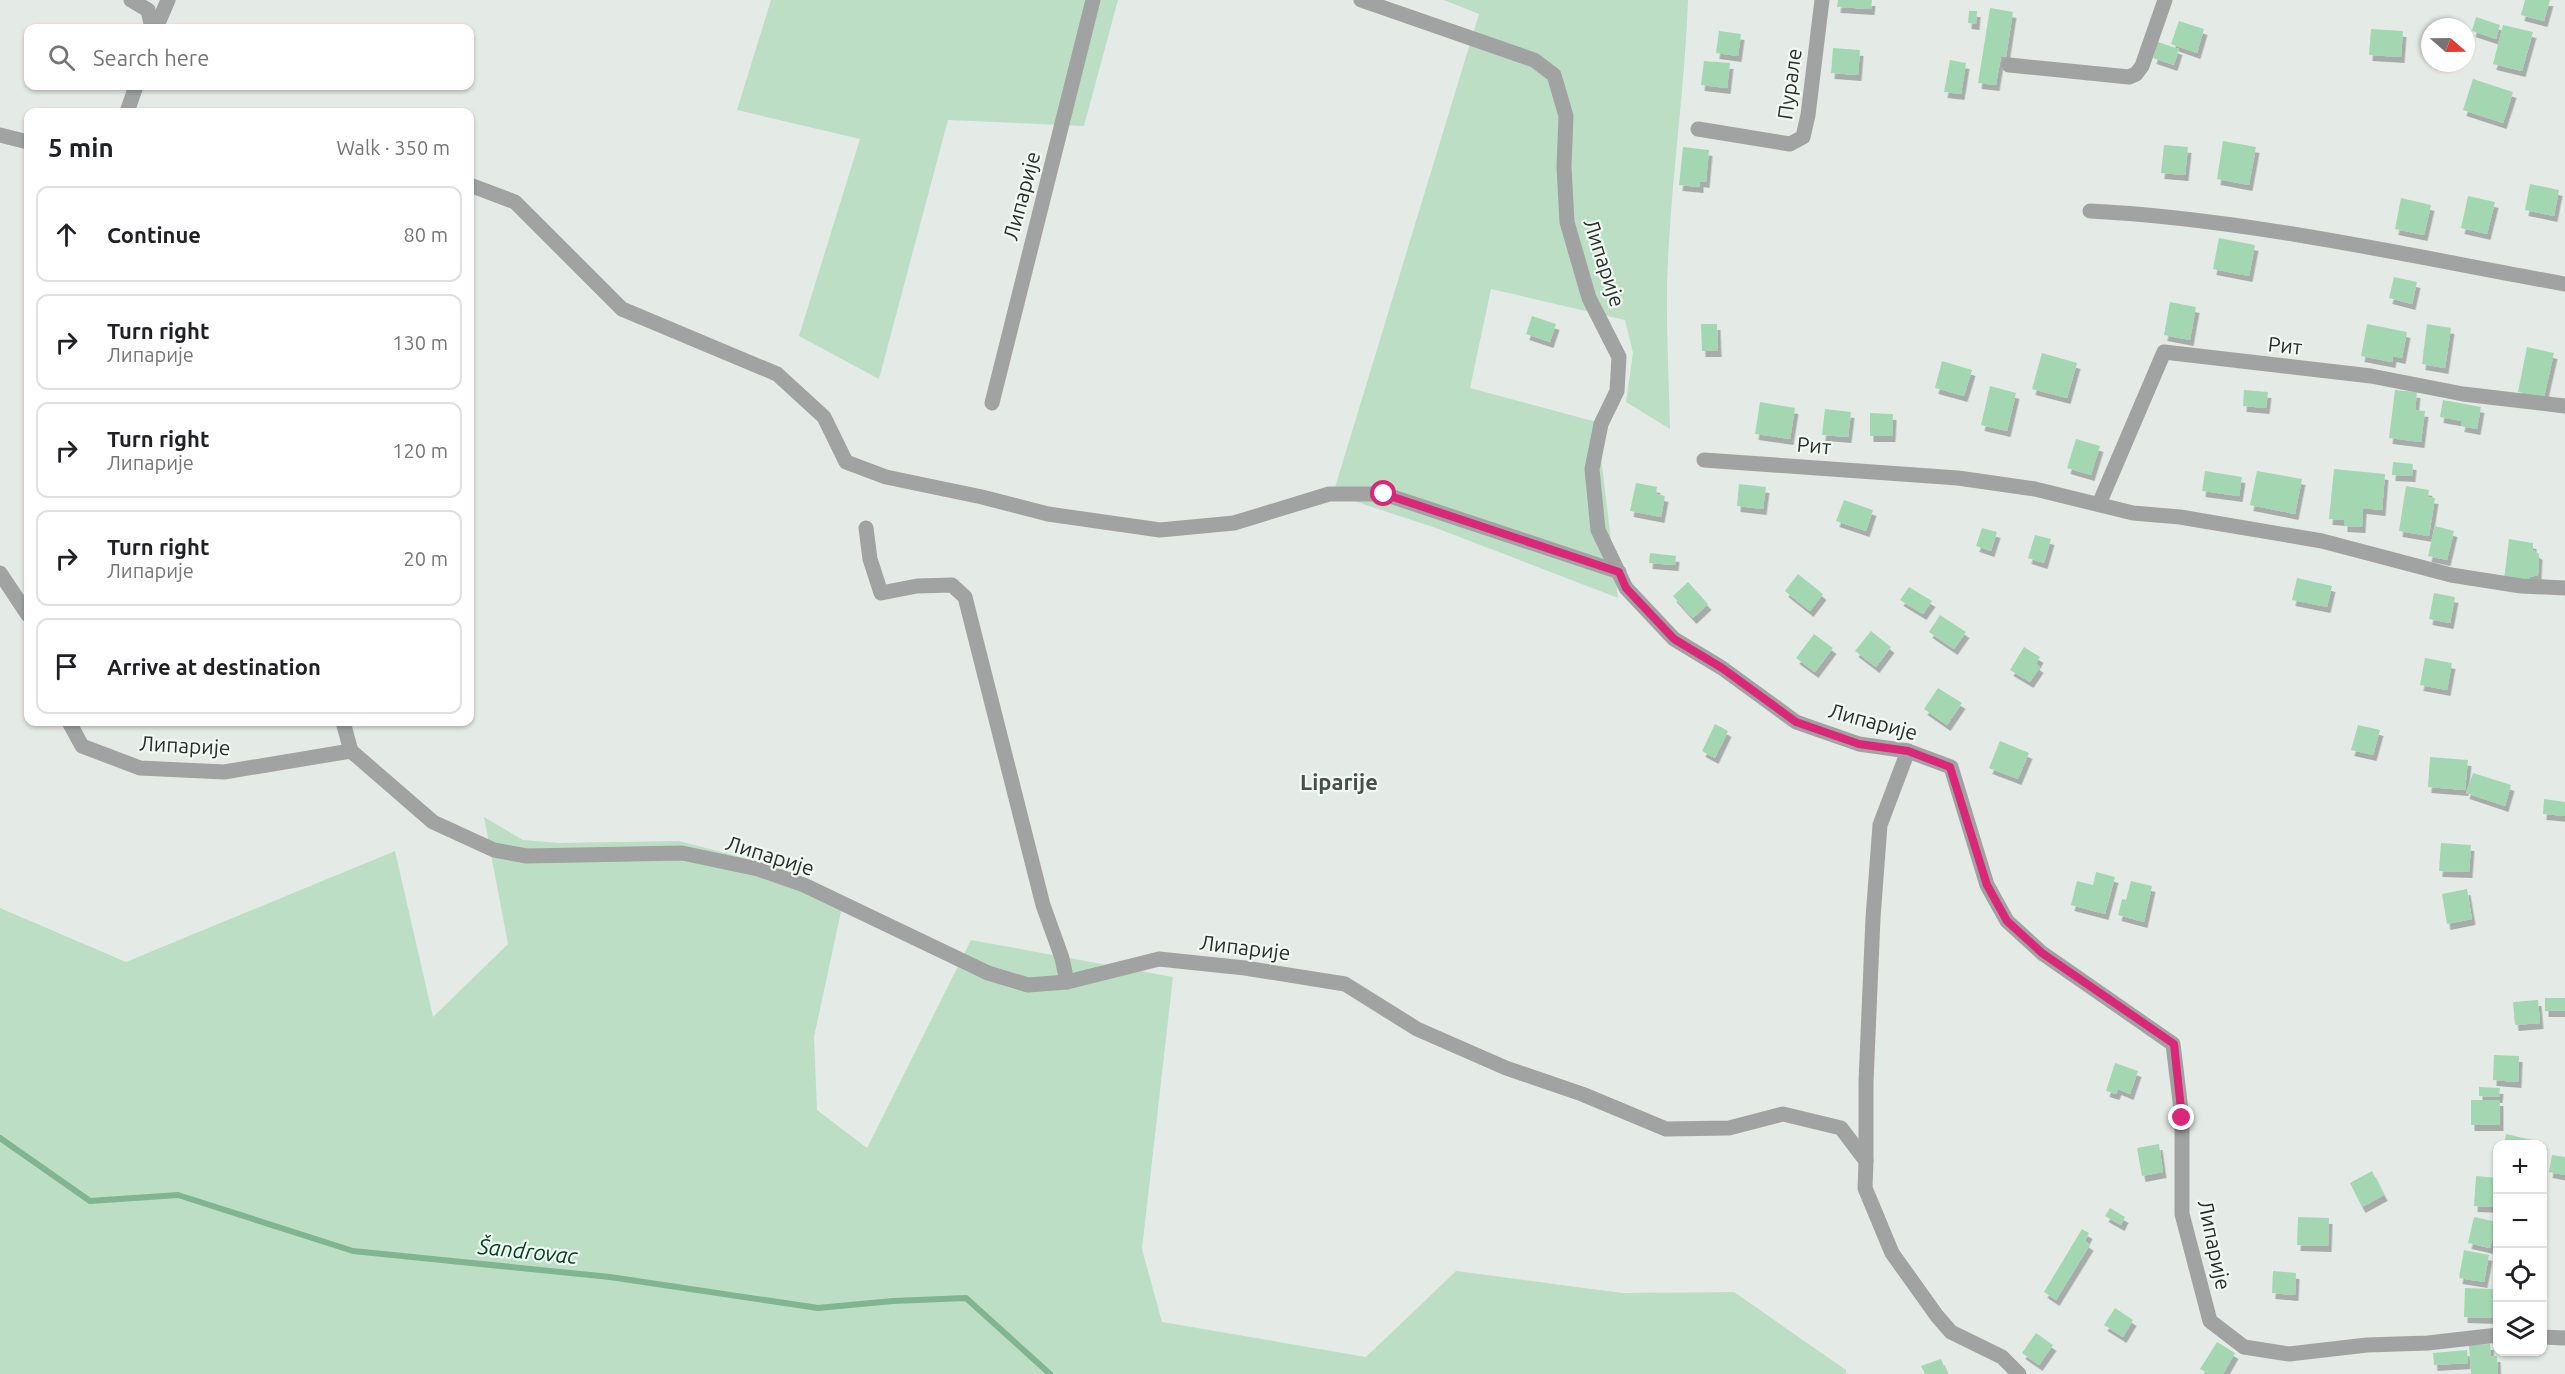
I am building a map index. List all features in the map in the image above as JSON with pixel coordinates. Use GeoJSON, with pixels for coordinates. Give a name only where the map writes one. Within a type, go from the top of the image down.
{"type":"FeatureCollection","features":[{"type":"Feature","properties":{"kind":"street"},"geometry":{"type":"LineString","coordinates":[[131,0],[148,10],[153,24]]}},
{"type":"Feature","properties":{"kind":"street"},"geometry":{"type":"LineString","coordinates":[[156,24],[168,0]]}},
{"type":"Feature","properties":{"kind":"street","name":"Липарије"},"geometry":{"type":"LineString","coordinates":[[992,403],[1093,0]]}},
{"type":"Feature","properties":{"kind":"street","name":"Липарије"},"geometry":{"type":"LineString","coordinates":[[1361,0],[1534,60],[1554,75],[1566,116],[1564,167],[1567,222],[1589,298],[1619,357],[1617,391],[1601,424],[1592,469],[1598,530],[1626,588],[1674,639],[1722,668],[1796,722],[1859,744],[1908,751],[1950,767],[1987,885],[2007,921],[2042,953],[2174,1044],[2182,1118],[2182,1214],[2210,1322],[2244,1347],[2289,1354],[2367,1345],[2428,1343],[2493,1336]]}},
{"type":"Feature","properties":{"kind":"street","name":"Пурале"},"geometry":{"type":"LineString","coordinates":[[1698,129],[1790,144],[1803,137],[1808,115],[1822,0]]}},
{"type":"Feature","properties":{"kind":"street"},"geometry":{"type":"LineString","coordinates":[[2009,65],[2129,77],[2136,74],[2142,66],[2165,0]]}},
{"type":"Feature","properties":{"kind":"street"},"geometry":{"type":"LineString","coordinates":[[128,108],[135,90]]}},
{"type":"Feature","properties":{"kind":"street"},"geometry":{"type":"LineString","coordinates":[[0,135],[24,141]]}},
{"type":"Feature","properties":{"kind":"street"},"geometry":{"type":"LineString","coordinates":[[474,187],[515,202],[622,309],[777,374],[824,417],[846,462],[886,477],[982,496],[1048,513],[1160,530],[1234,523],[1329,494],[1384,494],[1619,572]]}},
{"type":"Feature","properties":{"kind":"street"},"geometry":{"type":"LineString","coordinates":[[2090,211],[2171,216],[2340,243],[2565,284]]}},
{"type":"Feature","properties":{"kind":"street","name":"Рит"},"geometry":{"type":"LineString","coordinates":[[2099,504],[2164,352],[2371,376],[2463,394],[2565,406]]}},
{"type":"Feature","properties":{"kind":"street","name":"Рит"},"geometry":{"type":"LineString","coordinates":[[1704,460],[1958,478],[2036,489],[2133,513],[2180,517],[2322,541],[2451,575],[2521,586],[2565,588]]}},
{"type":"Feature","properties":{"kind":"street"},"geometry":{"type":"LineString","coordinates":[[866,528],[870,559],[881,593],[917,586],[952,585],[965,597],[1043,905],[1062,958],[1067,982]]}},
{"type":"Feature","properties":{"kind":"street"},"geometry":{"type":"LineString","coordinates":[[0,573],[24,609]]}},
{"type":"Feature","properties":{"kind":"street","name":"Липарије"},"geometry":{"type":"LineString","coordinates":[[71,726],[82,746],[140,768],[224,772],[351,751],[433,822],[494,850],[527,856],[682,853],[759,869],[804,885],[988,973],[1028,985],[1067,982],[1159,959],[1245,968],[1345,984],[1418,1029],[1506,1068],[1582,1094],[1666,1129],[1729,1128],[1783,1114],[1841,1128],[1866,1161]]}},
{"type":"Feature","properties":{"kind":"street"},"geometry":{"type":"LineString","coordinates":[[344,726],[351,751]]}},
{"type":"Feature","properties":{"kind":"street"},"geometry":{"type":"LineString","coordinates":[[1908,751],[1880,825],[1866,1082],[1865,1188],[1892,1253],[1930,1307],[1951,1332],[2002,1357],[2019,1374]]}},
{"type":"Feature","properties":{"kind":"street"},"geometry":{"type":"LineString","coordinates":[[2547,1337],[2565,1338]]}},
{"type":"Feature","properties":{"kind":"green space"},"geometry":{"type":"Polygon","coordinates":[[[771,0],[1118,0],[1084,126],[948,120],[879,379],[799,336],[860,139],[737,110],[771,0]]]}},
{"type":"Feature","properties":{"kind":"green space"},"geometry":{"type":"Polygon","coordinates":[[[1444,0],[1688,0],[1667,281],[1670,429],[1626,402],[1633,353],[1625,320],[1491,289],[1470,388],[1604,424],[1600,449],[1618,598],[1436,528],[1333,494],[1479,14],[1444,0]]]}},
{"type":"Feature","properties":{"kind":"green space"},"geometry":{"type":"Polygon","coordinates":[[[484,817],[523,840],[559,843],[679,841],[775,866],[844,898],[814,1037],[817,1110],[867,1148],[971,940],[1173,977],[1142,1249],[1162,1322],[1366,1357],[1456,1271],[1622,1293],[1734,1292],[1846,1370],[1846,1374],[0,1374],[0,908],[126,962],[395,851],[433,1017],[508,944],[484,817]]]}},
{"type":"Feature","properties":{"kind":"building"},"geometry":{"type":"Polygon","coordinates":[[[1838,0],[1872,0],[1871,9],[1837,7],[1838,0]]]}},
{"type":"Feature","properties":{"kind":"building"},"geometry":{"type":"Polygon","coordinates":[[[2525,0],[2550,0],[2544,21],[2521,15],[2525,0]]]}},
{"type":"Feature","properties":{"kind":"building"},"geometry":{"type":"Polygon","coordinates":[[[1990,8],[2013,12],[2006,57],[2001,56],[1996,85],[1978,83],[1990,8]]]}},
{"type":"Feature","properties":{"kind":"building"},"geometry":{"type":"Polygon","coordinates":[[[1969,11],[1977,11],[1976,24],[1968,23],[1969,11]]]}},
{"type":"Feature","properties":{"kind":"building"},"geometry":{"type":"Polygon","coordinates":[[[2476,17],[2500,25],[2496,39],[2475,32],[2476,17]]]}},
{"type":"Feature","properties":{"kind":"building"},"geometry":{"type":"Polygon","coordinates":[[[2179,21],[2204,29],[2197,53],[2171,44],[2179,21]]]}},
{"type":"Feature","properties":{"kind":"building"},"geometry":{"type":"Polygon","coordinates":[[[2503,25],[2533,32],[2522,71],[2493,64],[2503,25]]]}},
{"type":"Feature","properties":{"kind":"building"},"geometry":{"type":"Polygon","coordinates":[[[2371,29],[2403,31],[2401,57],[2369,55],[2371,29]]]}},
{"type":"Feature","properties":{"kind":"building"},"geometry":{"type":"Polygon","coordinates":[[[1719,31],[1741,34],[1738,56],[1716,53],[1719,31]]]}},
{"type":"Feature","properties":{"kind":"building"},"geometry":{"type":"Polygon","coordinates":[[[2158,42],[2179,49],[2174,65],[2153,58],[2158,42]]]}},
{"type":"Feature","properties":{"kind":"building"},"geometry":{"type":"Polygon","coordinates":[[[1833,48],[1860,50],[1858,75],[1831,73],[1833,48]]]}},
{"type":"Feature","properties":{"kind":"building"},"geometry":{"type":"Polygon","coordinates":[[[1950,60],[1966,63],[1961,94],[1944,92],[1950,60]]]}},
{"type":"Feature","properties":{"kind":"building"},"geometry":{"type":"Polygon","coordinates":[[[1704,61],[1730,63],[1727,88],[1701,85],[1704,61]]]}},
{"type":"Feature","properties":{"kind":"building"},"geometry":{"type":"Polygon","coordinates":[[[2473,79],[2513,92],[2503,123],[2463,110],[2473,79]]]}},
{"type":"Feature","properties":{"kind":"building"},"geometry":{"type":"Polygon","coordinates":[[[2223,141],[2256,147],[2249,185],[2217,179],[2223,141]]]}},
{"type":"Feature","properties":{"kind":"building"},"geometry":{"type":"Polygon","coordinates":[[[2164,145],[2188,147],[2185,175],[2161,173],[2164,145]]]}},
{"type":"Feature","properties":{"kind":"building"},"geometry":{"type":"Polygon","coordinates":[[[1683,147],[1709,150],[1706,182],[1700,181],[1700,187],[1679,185],[1683,147]]]}},
{"type":"Feature","properties":{"kind":"building"},"geometry":{"type":"Polygon","coordinates":[[[2530,184],[2559,190],[2554,216],[2525,210],[2530,184]]]}},
{"type":"Feature","properties":{"kind":"building"},"geometry":{"type":"Polygon","coordinates":[[[2468,196],[2495,202],[2487,234],[2461,228],[2468,196]]]}},
{"type":"Feature","properties":{"kind":"building"},"geometry":{"type":"Polygon","coordinates":[[[2401,198],[2431,205],[2424,235],[2395,229],[2401,198]]]}},
{"type":"Feature","properties":{"kind":"building"},"geometry":{"type":"Polygon","coordinates":[[[2219,238],[2255,245],[2249,276],[2213,269],[2219,238]]]}},
{"type":"Feature","properties":{"kind":"building"},"geometry":{"type":"Polygon","coordinates":[[[2394,277],[2417,282],[2412,304],[2389,298],[2394,277]]]}},
{"type":"Feature","properties":{"kind":"building"},"geometry":{"type":"Polygon","coordinates":[[[2170,302],[2196,307],[2190,340],[2164,335],[2170,302]]]}},
{"type":"Feature","properties":{"kind":"building"},"geometry":{"type":"Polygon","coordinates":[[[1532,316],[1556,324],[1550,342],[1526,334],[1532,316]]]}},
{"type":"Feature","properties":{"kind":"building"},"geometry":{"type":"Polygon","coordinates":[[[1701,324],[1717,324],[1718,351],[1702,351],[1701,324]]]}},
{"type":"Feature","properties":{"kind":"building"},"geometry":{"type":"Polygon","coordinates":[[[2367,324],[2407,332],[2402,358],[2393,356],[2392,362],[2361,356],[2367,324]]]}},
{"type":"Feature","properties":{"kind":"building"},"geometry":{"type":"Polygon","coordinates":[[[2427,324],[2451,328],[2445,368],[2422,364],[2427,324]]]}},
{"type":"Feature","properties":{"kind":"building"},"geometry":{"type":"Polygon","coordinates":[[[2527,347],[2554,353],[2544,397],[2518,392],[2527,347]]]}},
{"type":"Feature","properties":{"kind":"building"},"geometry":{"type":"Polygon","coordinates":[[[2042,353],[2077,363],[2067,398],[2032,389],[2042,353]]]}},
{"type":"Feature","properties":{"kind":"building"},"geometry":{"type":"Polygon","coordinates":[[[1942,361],[1972,370],[1964,396],[1935,388],[1942,361]]]}},
{"type":"Feature","properties":{"kind":"building"},"geometry":{"type":"Polygon","coordinates":[[[1990,386],[2016,393],[2007,431],[1981,425],[1990,386]]]}},
{"type":"Feature","properties":{"kind":"building"},"geometry":{"type":"Polygon","coordinates":[[[2244,390],[2268,392],[2266,408],[2243,406],[2244,390]]]}},
{"type":"Feature","properties":{"kind":"building"},"geometry":{"type":"Polygon","coordinates":[[[2395,390],[2417,392],[2415,410],[2425,411],[2421,442],[2389,438],[2395,390]]]}},
{"type":"Feature","properties":{"kind":"building"},"geometry":{"type":"Polygon","coordinates":[[[2443,400],[2481,407],[2477,429],[2461,426],[2462,421],[2440,417],[2443,400]]]}},
{"type":"Feature","properties":{"kind":"building"},"geometry":{"type":"Polygon","coordinates":[[[1760,402],[1795,408],[1790,439],[1755,434],[1760,402]]]}},
{"type":"Feature","properties":{"kind":"building"},"geometry":{"type":"Polygon","coordinates":[[[1825,409],[1851,412],[1848,437],[1822,435],[1825,409]]]}},
{"type":"Feature","properties":{"kind":"building"},"geometry":{"type":"Polygon","coordinates":[[[1870,413],[1893,414],[1892,436],[1870,436],[1870,413]]]}},
{"type":"Feature","properties":{"kind":"building"},"geometry":{"type":"Polygon","coordinates":[[[2076,439],[2100,446],[2091,475],[2067,468],[2076,439]]]}},
{"type":"Feature","properties":{"kind":"building"},"geometry":{"type":"Polygon","coordinates":[[[2393,462],[2413,464],[2412,476],[2392,475],[2393,462]]]}},
{"type":"Feature","properties":{"kind":"building"},"geometry":{"type":"Polygon","coordinates":[[[2334,469],[2385,474],[2382,510],[2363,508],[2362,527],[2344,526],[2344,520],[2329,519],[2334,469]]]}},
{"type":"Feature","properties":{"kind":"building"},"geometry":{"type":"Polygon","coordinates":[[[2205,471],[2242,477],[2239,496],[2202,491],[2205,471]]]}},
{"type":"Feature","properties":{"kind":"building"},"geometry":{"type":"Polygon","coordinates":[[[2257,471],[2302,479],[2295,514],[2250,505],[2257,471]]]}},
{"type":"Feature","properties":{"kind":"building"},"geometry":{"type":"Polygon","coordinates":[[[1636,483],[1657,487],[1656,494],[1665,496],[1661,517],[1630,511],[1636,483]]]}},
{"type":"Feature","properties":{"kind":"building"},"geometry":{"type":"Polygon","coordinates":[[[1739,484],[1766,487],[1763,509],[1737,506],[1739,484]]]}},
{"type":"Feature","properties":{"kind":"building"},"geometry":{"type":"Polygon","coordinates":[[[2406,486],[2429,490],[2428,497],[2435,498],[2429,536],[2399,531],[2406,486]]]}},
{"type":"Feature","properties":{"kind":"building"},"geometry":{"type":"Polygon","coordinates":[[[1844,500],[1873,510],[1866,531],[1836,521],[1844,500]]]}},
{"type":"Feature","properties":{"kind":"building"},"geometry":{"type":"Polygon","coordinates":[[[2435,526],[2454,531],[2447,560],[2428,556],[2435,526]]]}},
{"type":"Feature","properties":{"kind":"building"},"geometry":{"type":"Polygon","coordinates":[[[1982,528],[1997,532],[1991,551],[1976,546],[1982,528]]]}},
{"type":"Feature","properties":{"kind":"building"},"geometry":{"type":"Polygon","coordinates":[[[2035,535],[2051,539],[2044,563],[2028,558],[2035,535]]]}},
{"type":"Feature","properties":{"kind":"building"},"geometry":{"type":"Polygon","coordinates":[[[2509,539],[2533,543],[2533,550],[2539,554],[2538,575],[2530,577],[2529,582],[2504,579],[2509,539]]]}},
{"type":"Feature","properties":{"kind":"building"},"geometry":{"type":"Polygon","coordinates":[[[1650,553],[1676,556],[1675,565],[1649,563],[1650,553]]]}},
{"type":"Feature","properties":{"kind":"building"},"geometry":{"type":"Polygon","coordinates":[[[1798,574],[1823,594],[1810,611],[1785,591],[1798,574]]]}},
{"type":"Feature","properties":{"kind":"building"},"geometry":{"type":"Polygon","coordinates":[[[2297,578],[2332,586],[2327,607],[2292,600],[2297,578]]]}},
{"type":"Feature","properties":{"kind":"building"},"geometry":{"type":"Polygon","coordinates":[[[1688,582],[1708,604],[1693,618],[1673,596],[1688,582]]]}},
{"type":"Feature","properties":{"kind":"building"},"geometry":{"type":"Polygon","coordinates":[[[1909,587],[1932,601],[1923,614],[1900,600],[1909,587]]]}},
{"type":"Feature","properties":{"kind":"building"},"geometry":{"type":"Polygon","coordinates":[[[2434,593],[2455,597],[2450,623],[2429,619],[2434,593]]]}},
{"type":"Feature","properties":{"kind":"building"},"geometry":{"type":"Polygon","coordinates":[[[1940,615],[1966,632],[1954,649],[1929,632],[1940,615]]]}},
{"type":"Feature","properties":{"kind":"building"},"geometry":{"type":"Polygon","coordinates":[[[1871,631],[1891,647],[1876,667],[1855,651],[1871,631]]]}},
{"type":"Feature","properties":{"kind":"building"},"geometry":{"type":"Polygon","coordinates":[[[1814,634],[1833,648],[1815,672],[1796,658],[1814,634]]]}},
{"type":"Feature","properties":{"kind":"building"},"geometry":{"type":"Polygon","coordinates":[[[2024,647],[2040,657],[2036,664],[2040,667],[2030,682],[2010,670],[2024,647]]]}},
{"type":"Feature","properties":{"kind":"building"},"geometry":{"type":"Polygon","coordinates":[[[2425,658],[2452,663],[2447,690],[2420,685],[2425,658]]]}},
{"type":"Feature","properties":{"kind":"building"},"geometry":{"type":"Polygon","coordinates":[[[1938,688],[1962,703],[1947,725],[1924,709],[1938,688]]]}},
{"type":"Feature","properties":{"kind":"building"},"geometry":{"type":"Polygon","coordinates":[[[1715,724],[1728,731],[1715,758],[1702,751],[1715,724]]]}},
{"type":"Feature","properties":{"kind":"building"},"geometry":{"type":"Polygon","coordinates":[[[2358,725],[2380,730],[2373,755],[2351,750],[2358,725]]]}},
{"type":"Feature","properties":{"kind":"building"},"geometry":{"type":"Polygon","coordinates":[[[2000,741],[2029,753],[2018,779],[1989,768],[2000,741]]]}},
{"type":"Feature","properties":{"kind":"building"},"geometry":{"type":"Polygon","coordinates":[[[2430,757],[2468,760],[2465,790],[2428,787],[2430,757]]]}},
{"type":"Feature","properties":{"kind":"building"},"geometry":{"type":"Polygon","coordinates":[[[2473,773],[2511,785],[2505,806],[2466,793],[2473,773]]]}},
{"type":"Feature","properties":{"kind":"building"},"geometry":{"type":"Polygon","coordinates":[[[2544,799],[2565,802],[2565,816],[2543,814],[2544,799]]]}},
{"type":"Feature","properties":{"kind":"building"},"geometry":{"type":"Polygon","coordinates":[[[2441,843],[2471,845],[2469,872],[2439,871],[2441,843]]]}},
{"type":"Feature","properties":{"kind":"building"},"geometry":{"type":"Polygon","coordinates":[[[2096,872],[2115,877],[2105,914],[2071,905],[2077,881],[2093,885],[2096,872]]]}},
{"type":"Feature","properties":{"kind":"building"},"geometry":{"type":"Polygon","coordinates":[[[2131,881],[2152,886],[2144,922],[2118,915],[2122,899],[2126,900],[2131,881]]]}},
{"type":"Feature","properties":{"kind":"building"},"geometry":{"type":"Polygon","coordinates":[[[2467,889],[2472,919],[2447,924],[2442,894],[2467,889]]]}},
{"type":"Feature","properties":{"kind":"building"},"geometry":{"type":"Polygon","coordinates":[[[2545,998],[2565,998],[2565,1011],[2545,1011],[2545,998]]]}},
{"type":"Feature","properties":{"kind":"building"},"geometry":{"type":"Polygon","coordinates":[[[2538,1000],[2540,1023],[2515,1025],[2513,1002],[2538,1000]]]}},
{"type":"Feature","properties":{"kind":"building"},"geometry":{"type":"Polygon","coordinates":[[[2494,1055],[2519,1056],[2518,1082],[2493,1080],[2494,1055]]]}},
{"type":"Feature","properties":{"kind":"building"},"geometry":{"type":"Polygon","coordinates":[[[2115,1063],[2138,1071],[2130,1094],[2118,1089],[2116,1094],[2106,1091],[2115,1063]]]}},
{"type":"Feature","properties":{"kind":"building"},"geometry":{"type":"Polygon","coordinates":[[[2479,1087],[2500,1088],[2499,1097],[2479,1096],[2479,1087]]]}},
{"type":"Feature","properties":{"kind":"building"},"geometry":{"type":"Polygon","coordinates":[[[2471,1100],[2500,1100],[2500,1125],[2471,1125],[2471,1100]]]}},
{"type":"Feature","properties":{"kind":"building"},"geometry":{"type":"Polygon","coordinates":[[[2506,1134],[2531,1140],[2505,1140],[2506,1134]]]}},
{"type":"Feature","properties":{"kind":"building"},"geometry":{"type":"Polygon","coordinates":[[[2159,1144],[2163,1172],[2142,1176],[2137,1148],[2159,1144]]]}},
{"type":"Feature","properties":{"kind":"building"},"geometry":{"type":"Polygon","coordinates":[[[2552,1155],[2565,1157],[2565,1175],[2549,1172],[2552,1155]]]}},
{"type":"Feature","properties":{"kind":"building"},"geometry":{"type":"Polygon","coordinates":[[[2372,1171],[2384,1195],[2362,1207],[2350,1183],[2372,1171]]]}},
{"type":"Feature","properties":{"kind":"building"},"geometry":{"type":"Polygon","coordinates":[[[2476,1176],[2493,1178],[2493,1207],[2474,1206],[2476,1176]]]}},
{"type":"Feature","properties":{"kind":"building"},"geometry":{"type":"Polygon","coordinates":[[[2110,1208],[2125,1217],[2121,1225],[2105,1216],[2110,1208]]]}},
{"type":"Feature","properties":{"kind":"building"},"geometry":{"type":"Polygon","coordinates":[[[2298,1217],[2329,1218],[2328,1246],[2297,1245],[2298,1217]]]}},
{"type":"Feature","properties":{"kind":"building"},"geometry":{"type":"Polygon","coordinates":[[[2474,1217],[2493,1221],[2490,1248],[2468,1243],[2474,1217]]]}},
{"type":"Feature","properties":{"kind":"building"},"geometry":{"type":"Polygon","coordinates":[[[2082,1229],[2089,1233],[2085,1241],[2090,1245],[2056,1300],[2044,1292],[2082,1229]]]}},
{"type":"Feature","properties":{"kind":"building"},"geometry":{"type":"Polygon","coordinates":[[[2464,1250],[2489,1255],[2484,1282],[2459,1278],[2464,1250]]]}},
{"type":"Feature","properties":{"kind":"building"},"geometry":{"type":"Polygon","coordinates":[[[2273,1271],[2296,1273],[2295,1295],[2272,1293],[2273,1271]]]}},
{"type":"Feature","properties":{"kind":"building"},"geometry":{"type":"Polygon","coordinates":[[[2465,1288],[2493,1289],[2492,1318],[2464,1317],[2465,1288]]]}},
{"type":"Feature","properties":{"kind":"building"},"geometry":{"type":"Polygon","coordinates":[[[2115,1308],[2133,1320],[2123,1337],[2104,1325],[2115,1308]]]}},
{"type":"Feature","properties":{"kind":"building"},"geometry":{"type":"Polygon","coordinates":[[[2036,1333],[2053,1345],[2039,1365],[2022,1353],[2036,1333]]]}},
{"type":"Feature","properties":{"kind":"building"},"geometry":{"type":"Polygon","coordinates":[[[2217,1342],[2235,1353],[2223,1374],[2209,1374],[2200,1369],[2217,1342]]]}},
{"type":"Feature","properties":{"kind":"building"},"geometry":{"type":"Polygon","coordinates":[[[2490,1344],[2491,1356],[2497,1356],[2498,1374],[2471,1374],[2469,1345],[2490,1344]]]}},
{"type":"Feature","properties":{"kind":"building"},"geometry":{"type":"Polygon","coordinates":[[[2467,1350],[2468,1363],[2434,1365],[2433,1353],[2467,1350]]]}},
{"type":"Feature","properties":{"kind":"building"},"geometry":{"type":"Polygon","coordinates":[[[1941,1359],[1947,1374],[1925,1374],[1921,1366],[1941,1359]]]}},
{"type":"Feature","properties":{"kind":"waterway","name":"Šandrovac"},"geometry":{"type":"LineString","coordinates":[[0,1138],[90,1201],[178,1195],[353,1251],[610,1277],[818,1308],[893,1301],[966,1298],[1050,1374]]}},
{"type":"Feature","properties":{"kind":"district","name":"Liparije"},"geometry":{"type":"Point","coordinates":[1339,782]}},
{"type":"Feature","properties":{"kind":"route"},"geometry":{"type":"LineString","coordinates":[[1384,494],[1619,572],[1626,588],[1674,639],[1722,668],[1796,722],[1859,744],[1908,751],[1950,767],[1987,885],[2007,921],[2042,953],[2174,1044],[2182,1118]]}}]}
